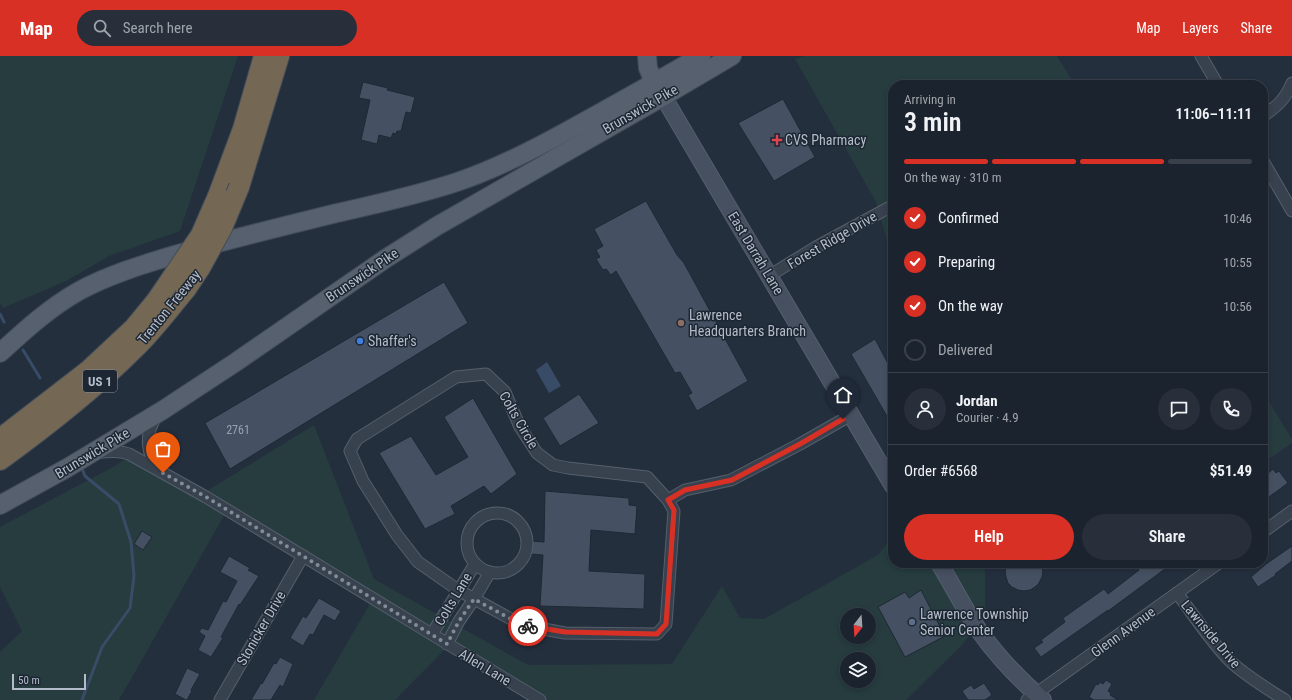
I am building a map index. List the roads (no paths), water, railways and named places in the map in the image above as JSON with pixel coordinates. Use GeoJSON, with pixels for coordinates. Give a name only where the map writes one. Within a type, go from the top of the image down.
{"type":"FeatureCollection","features":[{"type":"Feature","properties":{"kind":"highway","name":"Trenton Freeway"},"geometry":{"type":"LineString","coordinates":[[0,439],[88,371],[134,328],[175,276],[202,235],[218,196],[243,129],[264,56]]}},
{"type":"Feature","properties":{"kind":"highway","name":"Trenton Freeway"},"geometry":{"type":"LineString","coordinates":[[0,460],[36,434],[97,383],[135,348],[186,289],[200,268],[222,228],[239,187],[279,56]]}},
{"type":"Feature","properties":{"kind":"main road"},"geometry":{"type":"LineString","coordinates":[[647,56],[648,68],[659,89]]}},
{"type":"Feature","properties":{"kind":"main road","name":"Brunswick Pike"},"geometry":{"type":"LineString","coordinates":[[0,505],[67,468],[163,410],[236,362],[385,259],[659,89],[700,56]]}},
{"type":"Feature","properties":{"kind":"main road","name":"Brunswick Pike"},"geometry":{"type":"LineString","coordinates":[[0,353],[28,327],[54,307],[78,292],[132,267],[250,234],[404,197],[460,181],[497,167],[659,89],[732,56]]}},
{"type":"Feature","properties":{"kind":"street"},"geometry":{"type":"LineString","coordinates":[[1201,56],[1215,80]]}},
{"type":"Feature","properties":{"kind":"street"},"geometry":{"type":"LineString","coordinates":[[1268,112],[1281,102],[1292,83]]}},
{"type":"Feature","properties":{"kind":"street","name":"East Darrah Lane"},"geometry":{"type":"LineString","coordinates":[[659,89],[888,478]]}},
{"type":"Feature","properties":{"kind":"street"},"geometry":{"type":"LineString","coordinates":[[1268,170],[1292,211]]}},
{"type":"Feature","properties":{"kind":"street","name":"Forest Ridge Drive"},"geometry":{"type":"LineString","coordinates":[[769,276],[816,247],[888,208]]}},
{"type":"Feature","properties":{"kind":"street","name":"Colts Circle"},"geometry":{"type":"LineString","coordinates":[[486,374],[505,392],[520,427],[537,453],[553,465],[647,477],[668,500],[674,510],[666,624],[657,634],[565,632],[522,625],[458,590],[418,562],[397,535],[363,481],[350,451],[357,439],[456,377],[486,374]]}},
{"type":"Feature","properties":{"kind":"street","name":"Allen Lane"},"geometry":{"type":"LineString","coordinates":[[163,410],[155,418],[150,427],[148,446],[150,456],[163,473]]}},
{"type":"Feature","properties":{"kind":"street"},"geometry":{"type":"LineString","coordinates":[[668,500],[685,490],[732,480],[851,415]]}},
{"type":"Feature","properties":{"kind":"street","name":"Allen Lane"},"geometry":{"type":"LineString","coordinates":[[88,455],[110,451],[129,454],[206,497],[540,700]]}},
{"type":"Feature","properties":{"kind":"street"},"geometry":{"type":"LineString","coordinates":[[1268,528],[1292,511]]}},
{"type":"Feature","properties":{"kind":"street","name":"Colts Lane"},"geometry":{"type":"LineString","coordinates":[[499,513],[509,515],[518,520],[524,528],[527,537],[525,556],[519,564],[511,570],[502,573],[490,572],[475,564],[469,555],[467,545],[468,535],[472,525],[480,518],[489,514],[499,513]]}},
{"type":"Feature","properties":{"kind":"street","name":"Stonicker Drive"},"geometry":{"type":"LineString","coordinates":[[220,700],[303,556]]}},
{"type":"Feature","properties":{"kind":"street","name":"Colts Lane"},"geometry":{"type":"LineString","coordinates":[[432,634],[475,564]]}},
{"type":"Feature","properties":{"kind":"street"},"geometry":{"type":"LineString","coordinates":[[942,568],[980,632],[1036,698]]}},
{"type":"Feature","properties":{"kind":"street","name":"Glenn Avenue"},"geometry":{"type":"LineString","coordinates":[[1036,698],[1212,568]]}},
{"type":"Feature","properties":{"kind":"street","name":"Colts Lane"},"geometry":{"type":"LineString","coordinates":[[447,644],[459,621],[490,572]]}},
{"type":"Feature","properties":{"kind":"street","name":"Lawnside Drive"},"geometry":{"type":"LineString","coordinates":[[1177,593],[1230,660],[1244,673],[1285,700]]}},
{"type":"Feature","properties":{"kind":"water"},"geometry":{"type":"Polygon","coordinates":[[[547,362],[561,386],[549,393],[536,370],[547,362]]]}},
{"type":"Feature","properties":{"kind":"waterway"},"geometry":{"type":"LineString","coordinates":[[0,314],[4,322]]}},
{"type":"Feature","properties":{"kind":"waterway"},"geometry":{"type":"LineString","coordinates":[[23,350],[40,378]]}},
{"type":"Feature","properties":{"kind":"waterway"},"geometry":{"type":"LineString","coordinates":[[81,466],[85,476],[119,504],[131,542],[134,576],[130,608],[102,647],[82,700]]}},
{"type":"Feature","properties":{"kind":"place","name":"CVS Pharmacy"},"geometry":{"type":"Point","coordinates":[777,140]}},
{"type":"Feature","properties":{"kind":"place","name":"Lawrence Headquarters Branch"},"geometry":{"type":"Point","coordinates":[681,323]}},
{"type":"Feature","properties":{"kind":"place","name":"Shaffer's"},"geometry":{"type":"Point","coordinates":[360,341]}},
{"type":"Feature","properties":{"kind":"place","name":"Lawrence Township Senior Center"},"geometry":{"type":"Point","coordinates":[912,622]}}]}
